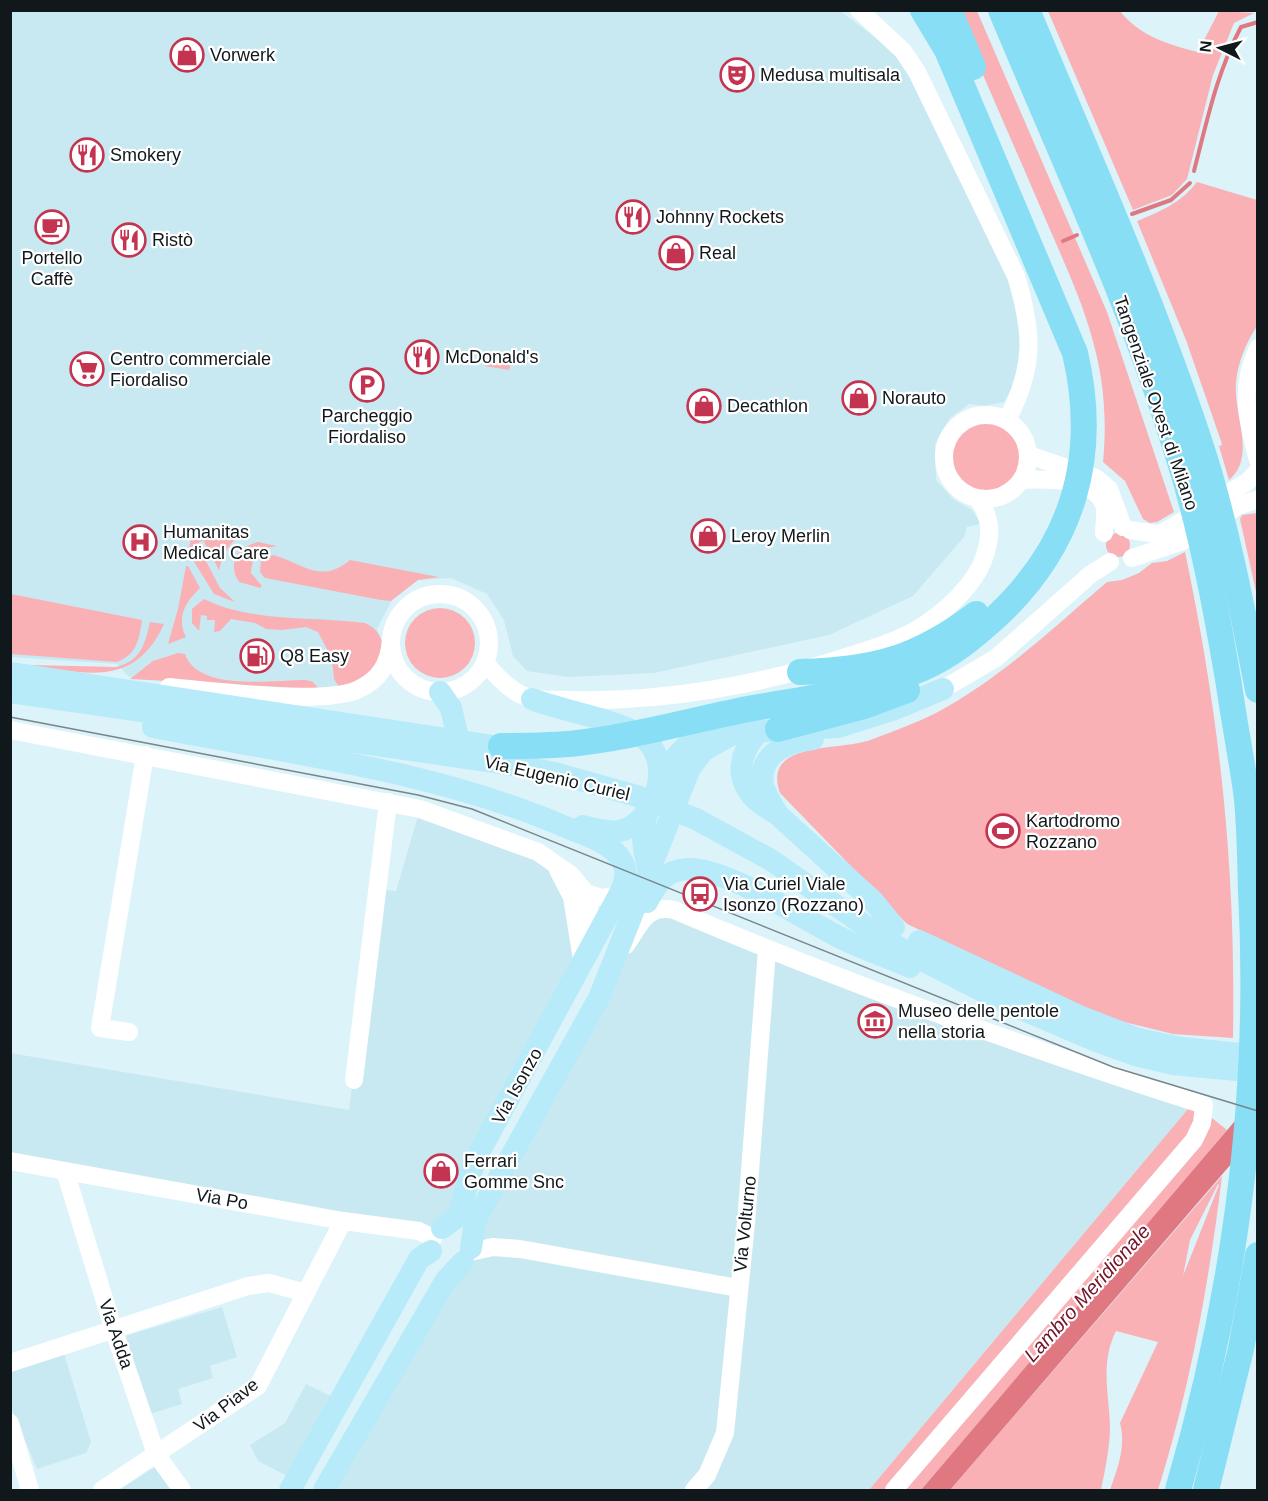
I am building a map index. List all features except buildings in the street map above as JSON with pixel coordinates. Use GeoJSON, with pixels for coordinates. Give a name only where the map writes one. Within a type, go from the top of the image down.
{"type":"FeatureCollection","features":[{"type":"Feature","properties":{"kind":"highway"},"geometry":{"type":"LineString","coordinates":[[923,10],[947,50],[1059,315],[1085,438]]}},
{"type":"Feature","properties":{"kind":"highway"},"geometry":{"type":"LineString","coordinates":[[768,730],[864,706],[912,688],[982,651],[1044,586],[1062,560],[1070,507],[1085,438],[1100,417],[1094,366],[1073,303],[949,10]]}},
{"type":"Feature","properties":{"kind":"highway","name":"Tangenziale Ovest di Milano"},"geometry":{"type":"LineString","coordinates":[[1001,10],[1133,326],[1226,593],[1257,690]]}},
{"type":"Feature","properties":{"kind":"highway","name":"Tangenziale Ovest di Milano"},"geometry":{"type":"LineString","coordinates":[[1027,10],[1138,272],[1205,460],[1226,593],[1246,794],[1255,958],[1240,1349],[1206,1491]]}},
{"type":"Feature","properties":{"kind":"highway"},"geometry":{"type":"LineString","coordinates":[[1036,10],[1056,80]]}},
{"type":"Feature","properties":{"kind":"highway"},"geometry":{"type":"LineString","coordinates":[[800,672],[848,670],[888,662],[924,647],[953,631],[988,604],[1018,572],[1044,536],[1070,507]]}},
{"type":"Feature","properties":{"kind":"highway"},"geometry":{"type":"LineString","coordinates":[[501,754],[579,743],[869,685],[922,668],[950,654],[974,638],[1014,600],[1040,567],[1062,530],[1070,507]]}},
{"type":"Feature","properties":{"kind":"highway","name":"Tangenziale Ovest di Milano"},"geometry":{"type":"LineString","coordinates":[[1245,1260],[1257,1255]]}},
{"type":"Feature","properties":{"kind":"highway","name":"Tangenziale Ovest di Milano"},"geometry":{"type":"LineString","coordinates":[[1178,1491],[1245,1260]]}},
{"type":"Feature","properties":{"kind":"main road","name":"Via Eugenio Curiel"},"geometry":{"type":"LineString","coordinates":[[10,673],[449,747]]}},
{"type":"Feature","properties":{"kind":"main road"},"geometry":{"type":"LineString","coordinates":[[649,873],[642,842],[646,795],[687,746],[709,734],[730,735],[768,730],[843,726],[943,689]]}},
{"type":"Feature","properties":{"kind":"main road"},"geometry":{"type":"LineString","coordinates":[[776,813],[763,783],[768,761],[779,748],[792,741],[861,732],[896,718],[943,689]]}},
{"type":"Feature","properties":{"kind":"main road","name":"Via Eugenio Curiel"},"geometry":{"type":"LineString","coordinates":[[10,692],[501,754],[646,795],[698,813],[777,849],[861,909],[894,927],[939,951],[1108,1028],[1138,1039],[1182,1048],[1257,1072]]}},
{"type":"Feature","properties":{"kind":"main road"},"geometry":{"type":"LineString","coordinates":[[440,692],[451,708],[457,725],[459,749],[473,774],[479,784],[504,802]]}},
{"type":"Feature","properties":{"kind":"main road"},"geometry":{"type":"LineString","coordinates":[[10,698],[424,778],[504,802],[609,847],[621,860],[623,886]]}},
{"type":"Feature","properties":{"kind":"main road"},"geometry":{"type":"LineString","coordinates":[[532,699],[549,706],[633,729],[651,746],[657,761],[646,795],[631,826],[618,831],[598,830],[540,816]]}},
{"type":"Feature","properties":{"kind":"main road"},"geometry":{"type":"LineString","coordinates":[[768,730],[746,747],[741,760],[748,792],[761,806],[776,813],[874,902],[894,927]]}},
{"type":"Feature","properties":{"kind":"main road","name":"Via Isonzo"},"geometry":{"type":"LineString","coordinates":[[324,1491],[446,1280],[468,1254],[476,1221],[599,998],[690,768],[704,751],[730,735]]}},
{"type":"Feature","properties":{"kind":"main road","name":"Via Eugenio Curiel"},"geometry":{"type":"LineString","coordinates":[[698,813],[900,948],[998,999],[1135,1055],[1173,1064],[1257,1056]]}},
{"type":"Feature","properties":{"kind":"main road"},"geometry":{"type":"LineString","coordinates":[[610,969],[661,878],[673,872],[696,870],[708,872],[754,891],[842,939],[957,986],[998,999]]}},
{"type":"Feature","properties":{"kind":"main road","name":"Via Isonzo"},"geometry":{"type":"LineString","coordinates":[[290,1491],[418,1259],[456,1218],[468,1179],[482,1147],[596,942],[623,886]]}},
{"type":"Feature","properties":{"kind":"main road","name":"Via Isonzo"},"geometry":{"type":"LineString","coordinates":[[596,942],[601,976],[599,998]]}},
{"type":"Feature","properties":{"kind":"main road"},"geometry":{"type":"LineString","coordinates":[[460,1228],[468,1236],[468,1254],[451,1266],[444,1265],[434,1257],[435,1239],[460,1228]]}},
{"type":"Feature","properties":{"kind":"street"},"geometry":{"type":"LineString","coordinates":[[859,10],[903,51],[917,72],[1016,276],[1026,310],[1029,354],[1020,394],[1006,420]]}},
{"type":"Feature","properties":{"kind":"street"},"geometry":{"type":"LineString","coordinates":[[1257,348],[1248,369],[1245,389],[1245,407],[1254,430],[1257,460]]}},
{"type":"Feature","properties":{"kind":"street"},"geometry":{"type":"LineString","coordinates":[[982,415],[1006,420],[1018,429],[1029,454],[1028,468],[1022,480],[1003,496],[978,499],[954,486],[947,474],[944,460],[945,447],[951,434],[970,418],[982,415]]}},
{"type":"Feature","properties":{"kind":"street"},"geometry":{"type":"LineString","coordinates":[[1029,454],[1096,478],[1109,489],[1126,528],[1134,534],[1137,547],[1132,558]]}},
{"type":"Feature","properties":{"kind":"street"},"geometry":{"type":"LineString","coordinates":[[1104,533],[1112,527],[1157,534],[1164,532],[1247,482],[1257,471]]}},
{"type":"Feature","properties":{"kind":"street"},"geometry":{"type":"LineString","coordinates":[[1022,480],[1051,478],[1071,481],[1096,494],[1104,504],[1104,533],[1100,549],[1110,562],[1121,564],[1183,541],[1238,506],[1257,499]]}},
{"type":"Feature","properties":{"kind":"street"},"geometry":{"type":"LineString","coordinates":[[485,663],[501,680],[532,699],[617,701],[687,692],[800,672],[882,646],[916,630],[944,610],[981,567],[990,532],[988,514],[978,499]]}},
{"type":"Feature","properties":{"kind":"street"},"geometry":{"type":"LineString","coordinates":[[943,689],[996,658],[1091,574],[1110,562]]}},
{"type":"Feature","properties":{"kind":"street"},"geometry":{"type":"LineString","coordinates":[[94,678],[204,690],[304,696],[338,695],[357,690],[379,675],[390,659],[391,640],[398,616],[418,599],[444,593],[457,596],[469,603],[485,623],[489,650],[485,663],[467,684],[440,692],[425,690],[410,682],[399,671],[393,656],[391,640]]}},
{"type":"Feature","properties":{"kind":"street"},"geometry":{"type":"LineString","coordinates":[[10,730],[388,802],[447,817],[497,835],[538,852],[571,875],[586,893],[596,942]]}},
{"type":"Feature","properties":{"kind":"street"},"geometry":{"type":"LineString","coordinates":[[129,1032],[100,1028],[145,755]]}},
{"type":"Feature","properties":{"kind":"street"},"geometry":{"type":"LineString","coordinates":[[354,1080],[388,802]]}},
{"type":"Feature","properties":{"kind":"street"},"geometry":{"type":"LineString","coordinates":[[552,861],[572,897],[583,966]]}},
{"type":"Feature","properties":{"kind":"street"},"geometry":{"type":"LineString","coordinates":[[586,893],[602,898],[623,886]]}},
{"type":"Feature","properties":{"kind":"street"},"geometry":{"type":"LineString","coordinates":[[610,969],[649,912],[661,907],[674,910],[767,950],[1058,1056],[1204,1105],[1202,1123],[1194,1140],[894,1491]]}},
{"type":"Feature","properties":{"kind":"street","name":"Via Volturno"},"geometry":{"type":"LineString","coordinates":[[694,1491],[708,1475],[725,1433],[746,1223],[767,950]]}},
{"type":"Feature","properties":{"kind":"street","name":"Via Po"},"geometry":{"type":"LineString","coordinates":[[10,1161],[343,1221],[419,1231],[435,1239]]}},
{"type":"Feature","properties":{"kind":"street","name":"Via Adda"},"geometry":{"type":"LineString","coordinates":[[65,1171],[114,1331],[156,1454],[182,1491]]}},
{"type":"Feature","properties":{"kind":"street","name":"Via Piave"},"geometry":{"type":"LineString","coordinates":[[102,1491],[258,1386],[343,1221]]}},
{"type":"Feature","properties":{"kind":"street"},"geometry":{"type":"LineString","coordinates":[[468,1254],[493,1247],[520,1249],[738,1288]]}},
{"type":"Feature","properties":{"kind":"street"},"geometry":{"type":"LineString","coordinates":[[10,1363],[248,1286],[269,1283],[306,1293]]}},
{"type":"Feature","properties":{"kind":"street"},"geometry":{"type":"LineString","coordinates":[[10,1423],[30,1491]]}},
{"type":"Feature","properties":{"kind":"shaded area"},"geometry":{"type":"Polygon","coordinates":[[[10,11],[840,11],[906,60],[1004,266],[1017,303],[1022,340],[1016,382],[1004,402],[984,406],[969,404],[950,418],[935,444],[936,480],[953,499],[972,510],[981,524],[967,527],[964,537],[913,596],[829,635],[654,673],[568,677],[527,671],[513,656],[504,620],[487,594],[451,578],[418,580],[393,598],[377,629],[384,646],[358,681],[320,691],[129,677],[117,664],[11,657],[10,11]]]}},
{"type":"Feature","properties":{"kind":"shaded area"},"geometry":{"type":"Polygon","coordinates":[[[955,11],[977,11],[1107,312],[1174,512],[1157,522],[1150,523],[1143,519],[1125,481],[1103,462],[1105,425],[1103,391],[1089,328],[1067,268],[955,11]]]}},
{"type":"Feature","properties":{"kind":"shaded area"},"geometry":{"type":"Polygon","coordinates":[[[1048,11],[1120,11],[1145,33],[1198,52],[1219,11],[1254,13],[1234,23],[1213,75],[1187,179],[1172,195],[1133,210],[1048,11]]]}},
{"type":"Feature","properties":{"kind":"shaded area"},"geometry":{"type":"Polygon","coordinates":[[[1197,182],[1257,200],[1257,326],[1243,353],[1237,375],[1236,394],[1243,447],[1237,470],[1229,480],[1219,446],[1222,445],[1221,441],[1186,340],[1137,221],[1177,201],[1197,182]]]}},
{"type":"Feature","properties":{"kind":"shaded area"},"geometry":{"type":"Polygon","coordinates":[[[487,355],[512,359],[509,370],[485,366],[487,355]]]}},
{"type":"Feature","properties":{"kind":"shaded area"},"geometry":{"type":"Polygon","coordinates":[[[986,422],[999,425],[1011,432],[1018,444],[1021,457],[1018,470],[1011,482],[999,489],[986,492],[973,489],[961,482],[954,470],[951,457],[954,444],[961,432],[973,425],[986,422]]]}},
{"type":"Feature","properties":{"kind":"shaded area"},"geometry":{"type":"Polygon","coordinates":[[[1258,513],[1257,596],[1240,519],[1242,515],[1258,513]]]}},
{"type":"Feature","properties":{"kind":"shaded area"},"geometry":{"type":"Polygon","coordinates":[[[193,531],[238,538],[225,552],[219,570],[203,540],[197,544],[220,588],[235,602],[214,594],[188,552],[193,531]]]}},
{"type":"Feature","properties":{"kind":"shaded area"},"geometry":{"type":"Polygon","coordinates":[[[1118,533],[1123,534],[1129,540],[1129,550],[1123,556],[1118,557],[1113,556],[1107,550],[1106,545],[1107,540],[1113,534],[1118,533]]]}},
{"type":"Feature","properties":{"kind":"shaded area"},"geometry":{"type":"Polygon","coordinates":[[[258,542],[277,546],[262,551],[253,561],[251,573],[262,586],[260,588],[239,582],[234,568],[234,562],[240,552],[258,542]]]}},
{"type":"Feature","properties":{"kind":"shaded area","name":"Kartodromo Rozzano"},"geometry":{"type":"Polygon","coordinates":[[[1185,552],[1208,674],[1223,794],[1232,914],[1233,1038],[1173,1034],[1108,1018],[907,924],[780,793],[777,776],[782,764],[793,756],[808,751],[860,743],[936,713],[1004,669],[1107,582],[1122,580],[1139,573],[1152,563],[1167,561],[1185,552]]]}},
{"type":"Feature","properties":{"kind":"shaded area"},"geometry":{"type":"Polygon","coordinates":[[[273,555],[320,572],[330,571],[350,560],[439,577],[418,580],[391,601],[381,600],[265,578],[260,572],[261,561],[273,555]]]}},
{"type":"Feature","properties":{"kind":"shaded area"},"geometry":{"type":"Polygon","coordinates":[[[186,566],[200,588],[190,599],[182,616],[186,637],[168,644],[178,609],[186,566]]]}},
{"type":"Feature","properties":{"kind":"shaded area"},"geometry":{"type":"Polygon","coordinates":[[[11,594],[142,620],[136,646],[129,655],[117,662],[11,654],[11,594]]]}},
{"type":"Feature","properties":{"kind":"shaded area"},"geometry":{"type":"Polygon","coordinates":[[[204,599],[223,607],[263,615],[365,623],[373,627],[381,640],[383,647],[380,662],[367,677],[339,687],[334,679],[332,659],[318,632],[306,627],[266,629],[255,623],[231,619],[220,631],[214,632],[215,620],[207,620],[207,616],[201,615],[199,631],[192,623],[192,609],[204,599]]]}},
{"type":"Feature","properties":{"kind":"shaded area"},"geometry":{"type":"Polygon","coordinates":[[[440,608],[459,614],[469,624],[475,643],[469,662],[459,672],[440,678],[421,672],[411,662],[405,643],[411,624],[421,614],[440,608]]]}},
{"type":"Feature","properties":{"kind":"shaded area"},"geometry":{"type":"Polygon","coordinates":[[[150,622],[164,624],[152,645],[138,659],[123,668],[89,673],[28,665],[116,667],[131,661],[136,656],[146,637],[150,622]]]}},
{"type":"Feature","properties":{"kind":"shaded area"},"geometry":{"type":"Polygon","coordinates":[[[178,653],[185,654],[193,666],[205,674],[220,679],[257,682],[306,680],[313,682],[319,689],[130,679],[153,661],[178,653]]]}},
{"type":"Feature","properties":{"kind":"shaded area"},"geometry":{"type":"Polygon","coordinates":[[[420,809],[552,861],[583,966],[438,1231],[11,1161],[10,1053],[349,1110],[377,889],[396,891],[420,809]]]}},
{"type":"Feature","properties":{"kind":"shaded area"},"geometry":{"type":"Polygon","coordinates":[[[661,907],[1193,1103],[869,1490],[333,1490],[610,969],[661,907]]]}},
{"type":"Feature","properties":{"kind":"shaded area"},"geometry":{"type":"Polygon","coordinates":[[[1257,1095],[1257,1134],[950,1490],[921,1490],[1257,1095]]]}},
{"type":"Feature","properties":{"kind":"shaded area"},"geometry":{"type":"Polygon","coordinates":[[[1193,1103],[1227,1130],[1197,1167],[921,1490],[869,1490],[1193,1103]]]}},
{"type":"Feature","properties":{"kind":"shaded area"},"geometry":{"type":"Polygon","coordinates":[[[1222,1176],[1197,1335],[1180,1413],[1158,1490],[1110,1490],[1122,1449],[1120,1423],[1158,1342],[1116,1331],[1108,1355],[1110,1434],[1101,1490],[950,1490],[1222,1176]],[[1219,1185],[1190,1240],[1183,1276],[1219,1185]]]}},
{"type":"Feature","properties":{"kind":"shaded area"},"geometry":{"type":"Polygon","coordinates":[[[222,1307],[237,1357],[210,1366],[213,1378],[178,1389],[182,1404],[150,1414],[125,1336],[222,1307]]]}},
{"type":"Feature","properties":{"kind":"shaded area"},"geometry":{"type":"Polygon","coordinates":[[[62,1347],[91,1442],[86,1453],[37,1469],[11,1407],[10,1363],[62,1347]]]}},
{"type":"Feature","properties":{"kind":"shaded area"},"geometry":{"type":"Polygon","coordinates":[[[306,1384],[339,1400],[295,1480],[258,1461],[250,1445],[285,1423],[306,1384]]]}},
{"type":"Feature","properties":{"kind":"shaded area"},"geometry":{"type":"Polygon","coordinates":[[[155,1467],[173,1490],[119,1490],[155,1467]]]}},
{"type":"Feature","properties":{"kind":"waterway"},"geometry":{"type":"LineString","coordinates":[[1194,171],[1225,61],[1241,27],[1258,22]]}},
{"type":"Feature","properties":{"kind":"waterway"},"geometry":{"type":"LineString","coordinates":[[1132,214],[1171,200],[1190,183]]}},
{"type":"Feature","properties":{"kind":"waterway"},"geometry":{"type":"LineString","coordinates":[[1063,241],[1077,235]]}},
{"type":"Feature","properties":{"kind":"tram line"},"geometry":{"type":"LineString","coordinates":[[10,717],[418,795],[472,809],[1113,1067],[1258,1111]]}},
{"type":"Feature","properties":{"kind":"place","name":"Vorwerk"},"geometry":{"type":"Point","coordinates":[187,55]}},
{"type":"Feature","properties":{"kind":"place","name":"Medusa multisala"},"geometry":{"type":"Point","coordinates":[737,75]}},
{"type":"Feature","properties":{"kind":"place","name":"Smokery"},"geometry":{"type":"Point","coordinates":[87,155]}},
{"type":"Feature","properties":{"kind":"place","name":"Johnny Rockets"},"geometry":{"type":"Point","coordinates":[633,217]}},
{"type":"Feature","properties":{"kind":"place","name":"Portello Caffè"},"geometry":{"type":"Point","coordinates":[52,227]}},
{"type":"Feature","properties":{"kind":"place","name":"Ristò"},"geometry":{"type":"Point","coordinates":[129,240]}},
{"type":"Feature","properties":{"kind":"place","name":"Real"},"geometry":{"type":"Point","coordinates":[676,253]}},
{"type":"Feature","properties":{"kind":"place","name":"McDonald's"},"geometry":{"type":"Point","coordinates":[422,357]}},
{"type":"Feature","properties":{"kind":"place","name":"Centro commerciale Fiordaliso"},"geometry":{"type":"Point","coordinates":[87,369]}},
{"type":"Feature","properties":{"kind":"place","name":"Parcheggio Fiordaliso"},"geometry":{"type":"Point","coordinates":[367,385]}},
{"type":"Feature","properties":{"kind":"place","name":"Norauto"},"geometry":{"type":"Point","coordinates":[859,398]}},
{"type":"Feature","properties":{"kind":"place","name":"Decathlon"},"geometry":{"type":"Point","coordinates":[704,406]}},
{"type":"Feature","properties":{"kind":"place","name":"Leroy Merlin"},"geometry":{"type":"Point","coordinates":[708,536]}},
{"type":"Feature","properties":{"kind":"place","name":"Humanitas Medical Care"},"geometry":{"type":"Point","coordinates":[140,542]}},
{"type":"Feature","properties":{"kind":"place","name":"Q8 Easy"},"geometry":{"type":"Point","coordinates":[257,656]}},
{"type":"Feature","properties":{"kind":"place","name":"Kartodromo Rozzano"},"geometry":{"type":"Point","coordinates":[1003,831]}},
{"type":"Feature","properties":{"kind":"place","name":"Via Curiel Viale Isonzo (Rozzano)"},"geometry":{"type":"Point","coordinates":[700,894]}},
{"type":"Feature","properties":{"kind":"place","name":"Museo delle pentole nella storia"},"geometry":{"type":"Point","coordinates":[875,1021]}},
{"type":"Feature","properties":{"kind":"place","name":"Ferrari Gomme Snc"},"geometry":{"type":"Point","coordinates":[441,1171]}},
{"type":"Feature","properties":{"kind":"water label","name":"Lambro Meridionale"},"geometry":{"type":"Point","coordinates":[1087,1293]}}]}
